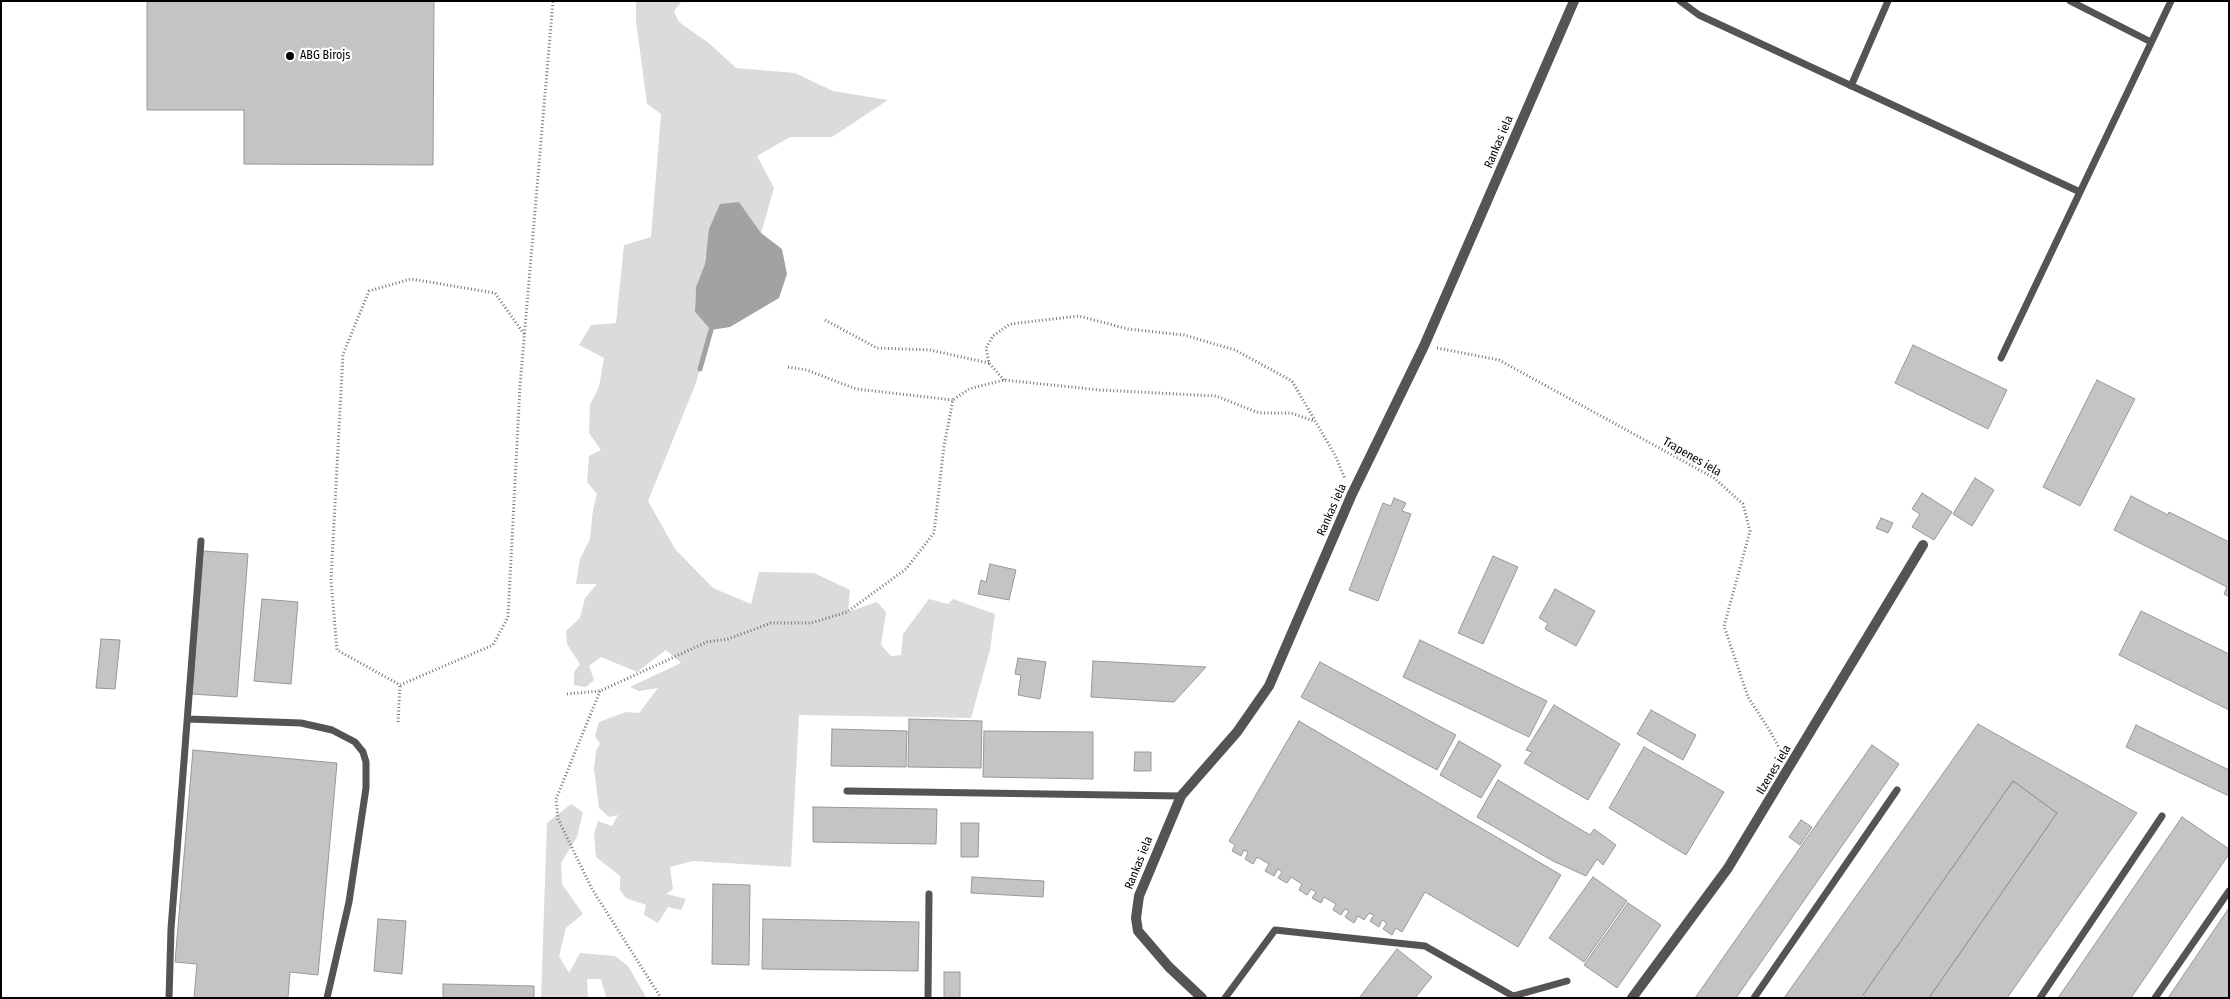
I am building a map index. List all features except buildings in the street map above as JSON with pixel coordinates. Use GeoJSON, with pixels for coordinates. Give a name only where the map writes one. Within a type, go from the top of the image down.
{"type":"FeatureCollection","features":[{"type":"Feature","properties":{"kind":"street","name":"Rankas iela"},"geometry":{"type":"LineString","coordinates":[[1202,998],[1169,967],[1138,931],[1136,918],[1139,896],[1181,796],[1237,732],[1269,686],[1352,494],[1424,346],[1574,1]]}},
{"type":"Feature","properties":{"kind":"street","name":"Ilzenes iela"},"geometry":{"type":"LineString","coordinates":[[1632,998],[1728,868],[1790,769],[1923,545]]}},
{"type":"Feature","properties":{"kind":"lane"},"geometry":{"type":"LineString","coordinates":[[1680,1],[1699,15],[2080,192]]}},
{"type":"Feature","properties":{"kind":"lane"},"geometry":{"type":"LineString","coordinates":[[1851,86],[1888,1]]}},
{"type":"Feature","properties":{"kind":"lane"},"geometry":{"type":"LineString","coordinates":[[2070,1],[2151,42]]}},
{"type":"Feature","properties":{"kind":"lane"},"geometry":{"type":"LineString","coordinates":[[2001,358],[2171,1]]}},
{"type":"Feature","properties":{"kind":"lane"},"geometry":{"type":"LineString","coordinates":[[169,998],[171,929],[201,541]]}},
{"type":"Feature","properties":{"kind":"lane"},"geometry":{"type":"LineString","coordinates":[[188,719],[301,723],[332,730],[355,742],[363,752],[366,762],[366,788],[349,902],[327,998]]}},
{"type":"Feature","properties":{"kind":"lane"},"geometry":{"type":"LineString","coordinates":[[1754,998],[1897,790]]}},
{"type":"Feature","properties":{"kind":"lane"},"geometry":{"type":"LineString","coordinates":[[847,791],[1181,796]]}},
{"type":"Feature","properties":{"kind":"lane"},"geometry":{"type":"LineString","coordinates":[[2040,998],[2162,816]]}},
{"type":"Feature","properties":{"kind":"lane"},"geometry":{"type":"LineString","coordinates":[[2155,998],[2229,891]]}},
{"type":"Feature","properties":{"kind":"lane"},"geometry":{"type":"LineString","coordinates":[[928,998],[929,894]]}},
{"type":"Feature","properties":{"kind":"lane"},"geometry":{"type":"LineString","coordinates":[[1225,998],[1275,930],[1425,946],[1513,996],[1567,981]]}},
{"type":"Feature","properties":{"kind":"path"},"geometry":{"type":"LineString","coordinates":[[400,685],[493,644],[508,616],[524,334],[553,1]]}},
{"type":"Feature","properties":{"kind":"path"},"geometry":{"type":"LineString","coordinates":[[400,685],[337,650],[331,580],[343,354],[368,291],[411,279],[495,293],[524,334]]}},
{"type":"Feature","properties":{"kind":"path"},"geometry":{"type":"LineString","coordinates":[[1004,380],[989,363],[986,348],[993,336],[1010,324],[1079,316],[1128,329],[1184,335],[1235,350],[1292,381],[1336,457],[1352,494]]}},
{"type":"Feature","properties":{"kind":"path"},"geometry":{"type":"LineString","coordinates":[[825,320],[877,348],[930,350],[989,363]]}},
{"type":"Feature","properties":{"kind":"path","name":"Trapenes iela"},"geometry":{"type":"LineString","coordinates":[[1424,346],[1499,360],[1714,478],[1743,504],[1750,531],[1724,626],[1748,697],[1770,731],[1790,769]]}},
{"type":"Feature","properties":{"kind":"path"},"geometry":{"type":"LineString","coordinates":[[788,367],[807,370],[856,389],[954,400]]}},
{"type":"Feature","properties":{"kind":"path"},"geometry":{"type":"LineString","coordinates":[[567,694],[600,691],[707,642],[728,639],[771,623],[811,623],[847,612],[906,569],[934,533],[944,446],[954,400],[969,389],[1004,380],[1100,390],[1216,396],[1259,412],[1291,413],[1314,421]]}},
{"type":"Feature","properties":{"kind":"path"},"geometry":{"type":"LineString","coordinates":[[398,722],[400,685]]}},
{"type":"Feature","properties":{"kind":"path"},"geometry":{"type":"LineString","coordinates":[[600,691],[556,799],[558,819],[592,889],[661,998]]}},
{"type":"Feature","properties":{"kind":"shaded area"},"geometry":{"type":"Polygon","coordinates":[[[636,1],[682,1],[674,11],[679,22],[710,44],[736,68],[795,73],[833,91],[888,100],[832,137],[790,137],[757,156],[774,188],[761,233],[739,202],[705,257],[705,264],[696,287],[695,312],[711,330],[696,383],[648,501],[675,549],[713,588],[751,604],[759,572],[814,573],[850,590],[848,612],[877,602],[886,612],[881,645],[891,656],[901,655],[903,634],[929,599],[948,604],[953,599],[995,614],[990,650],[971,718],[799,715],[791,867],[693,861],[670,867],[673,889],[666,894],[686,899],[681,910],[668,907],[658,923],[644,915],[646,905],[626,898],[620,890],[620,876],[596,857],[594,834],[598,821],[612,826],[618,815],[609,817],[599,808],[594,769],[596,751],[600,744],[595,736],[599,722],[626,712],[639,713],[658,688],[639,691],[630,687],[681,663],[666,650],[637,672],[601,657],[589,666],[594,680],[586,687],[574,685],[574,672],[580,664],[567,644],[566,631],[580,618],[585,598],[597,584],[576,584],[580,559],[590,539],[597,494],[587,482],[589,456],[601,450],[589,433],[590,405],[599,387],[604,358],[579,345],[591,325],[616,323],[624,245],[651,237],[661,114],[647,104],[636,21],[636,1]]]}},
{"type":"Feature","properties":{"kind":"shaded area"},"geometry":{"type":"Polygon","coordinates":[[[739,202],[761,233],[782,249],[787,274],[779,298],[730,327],[711,330],[695,312],[696,287],[705,264],[709,229],[720,204],[739,202]]]}},
{"type":"Feature","properties":{"kind":"shaded area"},"geometry":{"type":"Polygon","coordinates":[[[571,804],[583,812],[577,837],[561,863],[562,884],[583,914],[566,928],[559,956],[569,973],[580,953],[615,956],[628,966],[646,997],[609,998],[606,997],[601,979],[587,979],[588,998],[541,998],[547,823],[571,804]]]}},
{"type":"Feature","properties":{"kind":"waterway"},"geometry":{"type":"LineString","coordinates":[[700,369],[711,330]]}},
{"type":"Feature","properties":{"kind":"place","name":"ABG Birojs"},"geometry":{"type":"Point","coordinates":[290,56]}}]}
